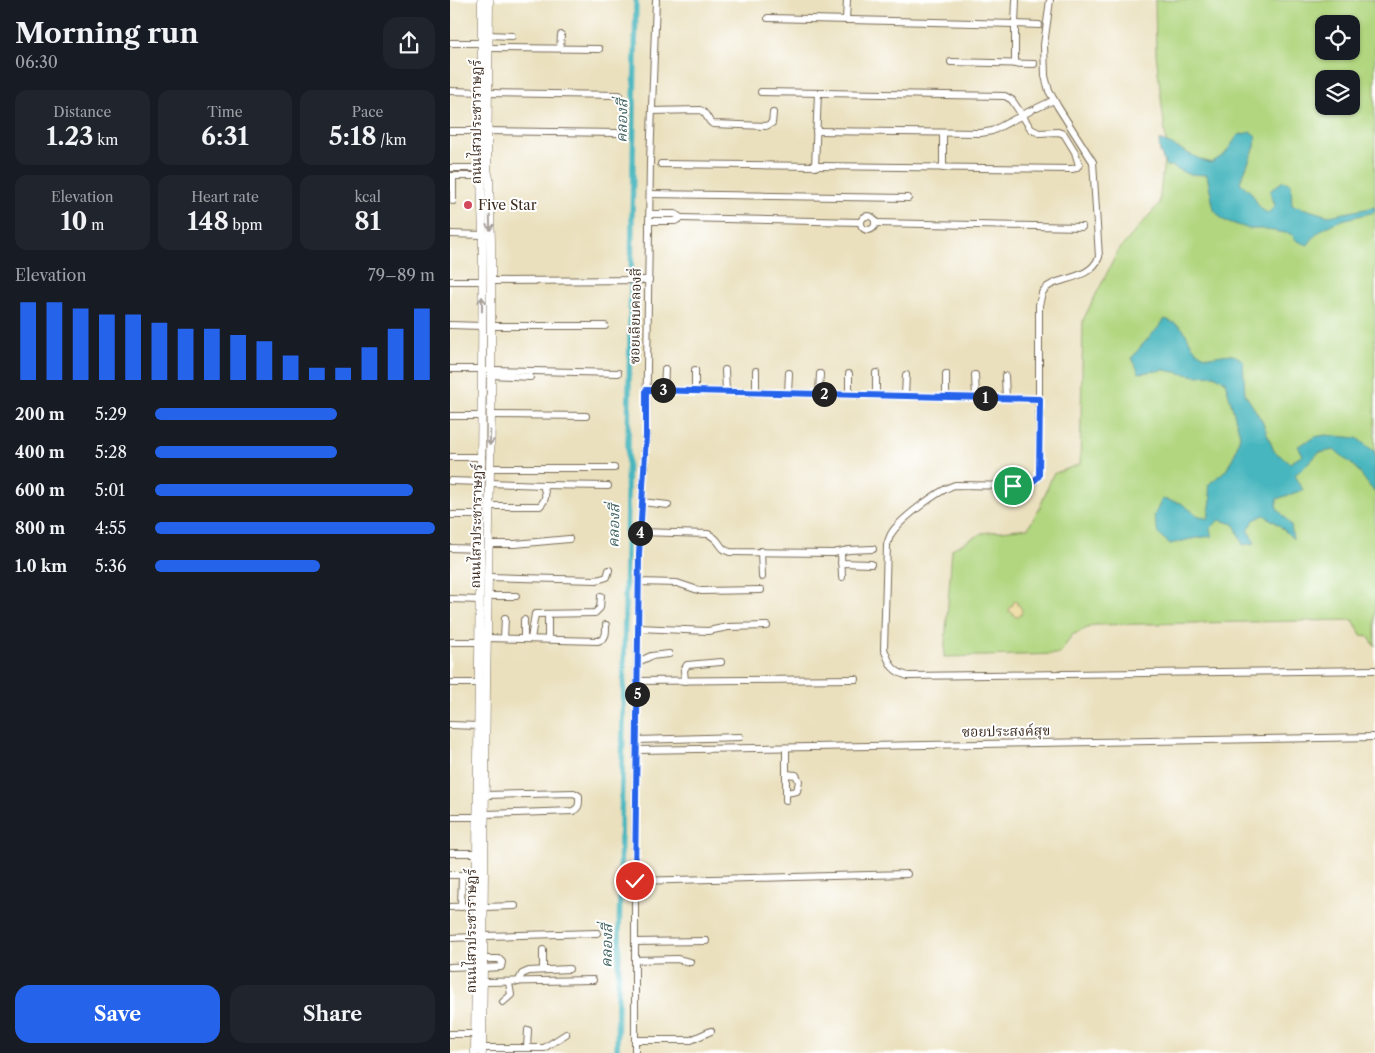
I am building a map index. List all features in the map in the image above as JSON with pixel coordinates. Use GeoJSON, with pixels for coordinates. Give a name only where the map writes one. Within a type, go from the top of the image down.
{"type":"FeatureCollection","features":[{"type":"Feature","properties":{"kind":"main road","name":"ถนนไสวประชาราษฎร์"},"geometry":{"type":"LineString","coordinates":[[482,0],[485,45],[484,131],[481,172],[483,235],[482,326],[491,415],[489,468],[481,515],[488,577],[484,598]]}},
{"type":"Feature","properties":{"kind":"main road","name":"ถนนไสวประชาราษฎร์"},"geometry":{"type":"LineString","coordinates":[[485,45],[489,35],[489,0]]}},
{"type":"Feature","properties":{"kind":"main road","name":"ถนนไสวประชาราษฎร์"},"geometry":{"type":"LineString","coordinates":[[480,907],[477,853],[485,796],[484,542],[489,506],[482,458],[482,416],[491,326],[491,281],[484,131]]}},
{"type":"Feature","properties":{"kind":"main road","name":"ถนนไสวประชาราษฎร์"},"geometry":{"type":"LineString","coordinates":[[480,1051],[481,816],[479,683],[483,640]]}},
{"type":"Feature","properties":{"kind":"main road","name":"ถนนไสวประชาราษฎร์"},"geometry":{"type":"LineString","coordinates":[[479,1034],[484,982],[480,967],[484,959],[480,936]]}},
{"type":"Feature","properties":{"kind":"street","name":"ซอยเลียบคลองสี่"},"geometry":{"type":"LineString","coordinates":[[635,1053],[638,582],[646,390],[645,280],[650,218],[656,0]]}},
{"type":"Feature","properties":{"kind":"street"},"geometry":{"type":"LineString","coordinates":[[846,20],[847,0]]}},
{"type":"Feature","properties":{"kind":"street"},"geometry":{"type":"LineString","coordinates":[[1016,0],[1016,64]]}},
{"type":"Feature","properties":{"kind":"street"},"geometry":{"type":"LineString","coordinates":[[1050,0],[1044,46],[1047,84],[1054,100],[1093,162],[1099,257],[1092,268],[1084,273],[1049,286],[1042,293],[1039,305],[1039,476],[1034,482],[1026,486],[955,485],[945,488],[904,520],[891,534],[887,545],[884,649],[889,663],[896,672],[908,676],[1375,670]]}},
{"type":"Feature","properties":{"kind":"street"},"geometry":{"type":"LineString","coordinates":[[768,18],[1039,24]]}},
{"type":"Feature","properties":{"kind":"street"},"geometry":{"type":"LineString","coordinates":[[489,35],[512,36]]}},
{"type":"Feature","properties":{"kind":"street"},"geometry":{"type":"LineString","coordinates":[[560,48],[561,35]]}},
{"type":"Feature","properties":{"kind":"street"},"geometry":{"type":"LineString","coordinates":[[450,43],[598,49]]}},
{"type":"Feature","properties":{"kind":"street"},"geometry":{"type":"LineString","coordinates":[[951,62],[1034,64]]}},
{"type":"Feature","properties":{"kind":"street"},"geometry":{"type":"LineString","coordinates":[[450,91],[619,96]]}},
{"type":"Feature","properties":{"kind":"street"},"geometry":{"type":"LineString","coordinates":[[661,164],[1072,169],[1078,166],[1079,162],[1064,134],[1058,132],[1035,132],[1012,100],[1005,96],[761,92]]}},
{"type":"Feature","properties":{"kind":"street"},"geometry":{"type":"LineString","coordinates":[[815,167],[818,92]]}},
{"type":"Feature","properties":{"kind":"street"},"geometry":{"type":"LineString","coordinates":[[816,131],[943,134],[988,132],[1054,100]]}},
{"type":"Feature","properties":{"kind":"street"},"geometry":{"type":"LineString","coordinates":[[652,112],[700,110],[714,124],[766,126],[772,123],[773,113]]}},
{"type":"Feature","properties":{"kind":"street"},"geometry":{"type":"LineString","coordinates":[[450,131],[617,133]]}},
{"type":"Feature","properties":{"kind":"street"},"geometry":{"type":"LineString","coordinates":[[943,134],[943,168]]}},
{"type":"Feature","properties":{"kind":"street"},"geometry":{"type":"LineString","coordinates":[[450,168],[481,172]]}},
{"type":"Feature","properties":{"kind":"street"},"geometry":{"type":"LineString","coordinates":[[453,201],[451,176],[481,172]]}},
{"type":"Feature","properties":{"kind":"street"},"geometry":{"type":"LineString","coordinates":[[650,194],[908,198]]}},
{"type":"Feature","properties":{"kind":"street"},"geometry":{"type":"LineString","coordinates":[[870,216],[875,223],[873,228],[867,230],[862,228],[861,222],[864,217],[870,216]]}},
{"type":"Feature","properties":{"kind":"street"},"geometry":{"type":"LineString","coordinates":[[650,218],[675,221],[681,218],[861,222]]}},
{"type":"Feature","properties":{"kind":"street"},"geometry":{"type":"LineString","coordinates":[[875,223],[1082,227]]}},
{"type":"Feature","properties":{"kind":"street"},"geometry":{"type":"LineString","coordinates":[[450,234],[483,235]]}},
{"type":"Feature","properties":{"kind":"street"},"geometry":{"type":"LineString","coordinates":[[491,281],[645,280]]}},
{"type":"Feature","properties":{"kind":"street"},"geometry":{"type":"LineString","coordinates":[[450,281],[482,282]]}},
{"type":"Feature","properties":{"kind":"street"},"geometry":{"type":"LineString","coordinates":[[450,325],[482,326]]}},
{"type":"Feature","properties":{"kind":"street"},"geometry":{"type":"LineString","coordinates":[[491,326],[605,326]]}},
{"type":"Feature","properties":{"kind":"street"},"geometry":{"type":"LineString","coordinates":[[450,369],[618,373]]}},
{"type":"Feature","properties":{"kind":"street"},"geometry":{"type":"LineString","coordinates":[[664,390],[665,369]]}},
{"type":"Feature","properties":{"kind":"street"},"geometry":{"type":"LineString","coordinates":[[695,370],[695,391]]}},
{"type":"Feature","properties":{"kind":"street"},"geometry":{"type":"LineString","coordinates":[[726,370],[726,392]]}},
{"type":"Feature","properties":{"kind":"street"},"geometry":{"type":"LineString","coordinates":[[488,371],[530,377]]}},
{"type":"Feature","properties":{"kind":"street"},"geometry":{"type":"LineString","coordinates":[[756,371],[756,392]]}},
{"type":"Feature","properties":{"kind":"street"},"geometry":{"type":"LineString","coordinates":[[788,393],[789,373]]}},
{"type":"Feature","properties":{"kind":"street"},"geometry":{"type":"LineString","coordinates":[[876,373],[876,395]]}},
{"type":"Feature","properties":{"kind":"street"},"geometry":{"type":"LineString","coordinates":[[819,394],[820,374]]}},
{"type":"Feature","properties":{"kind":"street"},"geometry":{"type":"LineString","coordinates":[[849,374],[849,394]]}},
{"type":"Feature","properties":{"kind":"street"},"geometry":{"type":"LineString","coordinates":[[905,396],[906,374]]}},
{"type":"Feature","properties":{"kind":"street"},"geometry":{"type":"LineString","coordinates":[[946,374],[946,397]]}},
{"type":"Feature","properties":{"kind":"street"},"geometry":{"type":"LineString","coordinates":[[975,375],[976,398]]}},
{"type":"Feature","properties":{"kind":"street"},"geometry":{"type":"LineString","coordinates":[[1005,376],[1006,398]]}},
{"type":"Feature","properties":{"kind":"street"},"geometry":{"type":"LineString","coordinates":[[646,390],[1040,399]]}},
{"type":"Feature","properties":{"kind":"street"},"geometry":{"type":"LineString","coordinates":[[491,415],[586,416]]}},
{"type":"Feature","properties":{"kind":"street"},"geometry":{"type":"LineString","coordinates":[[450,416],[482,416]]}},
{"type":"Feature","properties":{"kind":"street"},"geometry":{"type":"LineString","coordinates":[[450,457],[482,458]]}},
{"type":"Feature","properties":{"kind":"street"},"geometry":{"type":"LineString","coordinates":[[489,468],[614,468]]}},
{"type":"Feature","properties":{"kind":"street"},"geometry":{"type":"LineString","coordinates":[[450,481],[608,486]]}},
{"type":"Feature","properties":{"kind":"street"},"geometry":{"type":"LineString","coordinates":[[489,506],[540,506],[545,501],[546,494],[543,485]]}},
{"type":"Feature","properties":{"kind":"street"},"geometry":{"type":"LineString","coordinates":[[642,502],[668,504]]}},
{"type":"Feature","properties":{"kind":"street"},"geometry":{"type":"LineString","coordinates":[[450,515],[481,515]]}},
{"type":"Feature","properties":{"kind":"street"},"geometry":{"type":"LineString","coordinates":[[640,532],[702,533],[716,537],[725,551],[833,554],[849,550],[873,549]]}},
{"type":"Feature","properties":{"kind":"street"},"geometry":{"type":"LineString","coordinates":[[450,548],[484,542],[516,544],[569,539]]}},
{"type":"Feature","properties":{"kind":"street"},"geometry":{"type":"LineString","coordinates":[[761,552],[762,577]]}},
{"type":"Feature","properties":{"kind":"street"},"geometry":{"type":"LineString","coordinates":[[841,552],[842,576]]}},
{"type":"Feature","properties":{"kind":"street"},"geometry":{"type":"LineString","coordinates":[[841,563],[871,564]]}},
{"type":"Feature","properties":{"kind":"street"},"geometry":{"type":"LineString","coordinates":[[488,577],[598,580],[607,577],[609,570]]}},
{"type":"Feature","properties":{"kind":"street"},"geometry":{"type":"LineString","coordinates":[[638,582],[677,583],[701,591],[760,590]]}},
{"type":"Feature","properties":{"kind":"street"},"geometry":{"type":"LineString","coordinates":[[450,599],[516,596]]}},
{"type":"Feature","properties":{"kind":"street"},"geometry":{"type":"LineString","coordinates":[[528,639],[534,614],[595,613],[600,608],[601,596]]}},
{"type":"Feature","properties":{"kind":"street"},"geometry":{"type":"LineString","coordinates":[[504,638],[505,618]]}},
{"type":"Feature","properties":{"kind":"street"},"geometry":{"type":"LineString","coordinates":[[548,618],[548,639]]}},
{"type":"Feature","properties":{"kind":"street"},"geometry":{"type":"LineString","coordinates":[[524,620],[528,639]]}},
{"type":"Feature","properties":{"kind":"street"},"geometry":{"type":"LineString","coordinates":[[450,642],[504,638],[598,641],[606,636],[606,625]]}},
{"type":"Feature","properties":{"kind":"street"},"geometry":{"type":"LineString","coordinates":[[638,628],[708,631],[728,627],[767,626]]}},
{"type":"Feature","properties":{"kind":"street"},"geometry":{"type":"LineString","coordinates":[[638,662],[651,656],[669,654]]}},
{"type":"Feature","properties":{"kind":"street"},"geometry":{"type":"LineString","coordinates":[[685,681],[684,670],[687,665],[721,662]]}},
{"type":"Feature","properties":{"kind":"street"},"geometry":{"type":"LineString","coordinates":[[637,681],[856,680]]}},
{"type":"Feature","properties":{"kind":"street"},"geometry":{"type":"LineString","coordinates":[[450,683],[479,683]]}},
{"type":"Feature","properties":{"kind":"street"},"geometry":{"type":"LineString","coordinates":[[450,725],[479,726]]}},
{"type":"Feature","properties":{"kind":"street"},"geometry":{"type":"LineString","coordinates":[[637,740],[740,737]]}},
{"type":"Feature","properties":{"kind":"street","name":"ซอยประสงค์สุข"},"geometry":{"type":"LineString","coordinates":[[636,750],[1375,737]]}},
{"type":"Feature","properties":{"kind":"street"},"geometry":{"type":"LineString","coordinates":[[786,748],[786,774],[786,796],[797,791],[799,781],[796,775],[786,774]]}},
{"type":"Feature","properties":{"kind":"street"},"geometry":{"type":"LineString","coordinates":[[450,817],[573,811],[579,805],[579,796],[574,793],[485,796]]}},
{"type":"Feature","properties":{"kind":"street"},"geometry":{"type":"LineString","coordinates":[[450,853],[477,853]]}},
{"type":"Feature","properties":{"kind":"street"},"geometry":{"type":"LineString","coordinates":[[635,881],[907,874]]}},
{"type":"Feature","properties":{"kind":"street"},"geometry":{"type":"LineString","coordinates":[[450,875],[477,875]]}},
{"type":"Feature","properties":{"kind":"street"},"geometry":{"type":"LineString","coordinates":[[461,907],[462,875]]}},
{"type":"Feature","properties":{"kind":"street"},"geometry":{"type":"LineString","coordinates":[[450,907],[515,906]]}},
{"type":"Feature","properties":{"kind":"street"},"geometry":{"type":"LineString","coordinates":[[450,938],[597,933]]}},
{"type":"Feature","properties":{"kind":"street"},"geometry":{"type":"LineString","coordinates":[[635,942],[706,941]]}},
{"type":"Feature","properties":{"kind":"street"},"geometry":{"type":"LineString","coordinates":[[543,950],[543,970]]}},
{"type":"Feature","properties":{"kind":"street"},"geometry":{"type":"LineString","coordinates":[[450,967],[501,967],[502,962],[499,959],[484,959]]}},
{"type":"Feature","properties":{"kind":"street"},"geometry":{"type":"LineString","coordinates":[[635,960],[677,959],[690,962]]}},
{"type":"Feature","properties":{"kind":"street"},"geometry":{"type":"LineString","coordinates":[[518,982],[525,972],[569,969]]}},
{"type":"Feature","properties":{"kind":"street"},"geometry":{"type":"LineString","coordinates":[[484,982],[593,980]]}},
{"type":"Feature","properties":{"kind":"street"},"geometry":{"type":"LineString","coordinates":[[503,1002],[511,994],[509,983]]}},
{"type":"Feature","properties":{"kind":"street"},"geometry":{"type":"LineString","coordinates":[[527,1048],[528,1030]]}},
{"type":"Feature","properties":{"kind":"street"},"geometry":{"type":"LineString","coordinates":[[635,1040],[691,1040],[711,1031]]}},
{"type":"Feature","properties":{"kind":"street"},"geometry":{"type":"LineString","coordinates":[[450,1034],[479,1034]]}},
{"type":"Feature","properties":{"kind":"street"},"geometry":{"type":"LineString","coordinates":[[480,1051],[514,1051],[527,1048],[544,1048],[566,1034]]}},
{"type":"Feature","properties":{"kind":"green space"},"geometry":{"type":"Polygon","coordinates":[[[1155,0],[1375,0],[1375,646],[1368,636],[1361,635],[1353,620],[1094,625],[1072,635],[1060,654],[944,657],[952,549],[982,533],[1028,528],[1040,507],[1053,474],[1080,464],[1083,320],[1118,251],[1159,204],[1166,141],[1156,54],[1155,0]]]}},
{"type":"Feature","properties":{"kind":"sand"},"geometry":{"type":"Polygon","coordinates":[[[1014,601],[1017,602],[1017,605],[1022,610],[1021,614],[1017,617],[1012,612],[1009,612],[1014,601]]]}},
{"type":"Feature","properties":{"kind":"water"},"geometry":{"type":"Polygon","coordinates":[[[1251,132],[1256,136],[1255,147],[1240,182],[1251,192],[1264,211],[1268,213],[1275,206],[1270,191],[1283,181],[1291,184],[1292,205],[1329,216],[1375,207],[1375,212],[1329,225],[1321,230],[1308,245],[1297,241],[1291,234],[1249,229],[1223,220],[1214,210],[1207,175],[1187,174],[1172,166],[1166,166],[1160,152],[1159,140],[1211,163],[1225,154],[1238,135],[1251,132]]]}},
{"type":"Feature","properties":{"kind":"water"},"geometry":{"type":"Polygon","coordinates":[[[1165,319],[1182,328],[1195,349],[1203,355],[1232,355],[1243,361],[1245,394],[1262,421],[1274,451],[1290,463],[1303,455],[1298,446],[1315,437],[1325,435],[1357,438],[1375,452],[1375,493],[1355,467],[1335,450],[1318,453],[1295,475],[1303,490],[1277,499],[1277,508],[1291,525],[1293,539],[1279,525],[1264,515],[1254,520],[1248,531],[1255,543],[1243,545],[1234,524],[1219,520],[1210,529],[1212,536],[1170,544],[1158,534],[1154,516],[1162,499],[1181,503],[1197,515],[1208,519],[1211,500],[1208,485],[1227,469],[1236,451],[1240,435],[1225,381],[1214,375],[1196,376],[1164,370],[1139,373],[1132,358],[1165,319]]]}},
{"type":"Feature","properties":{"kind":"waterway","name":"คลองสี่"},"geometry":{"type":"LineString","coordinates":[[617,1053],[636,0]]}},
{"type":"Feature","properties":{"kind":"place","name":"Five Star"},"geometry":{"type":"Point","coordinates":[468,205]}},
{"type":"Feature","properties":{"kind":"route"},"geometry":{"type":"LineString","coordinates":[[635,881],[639,555],[646,436],[646,390],[1040,399],[1039,476],[1034,482],[1026,486],[1013,486]]}}]}
